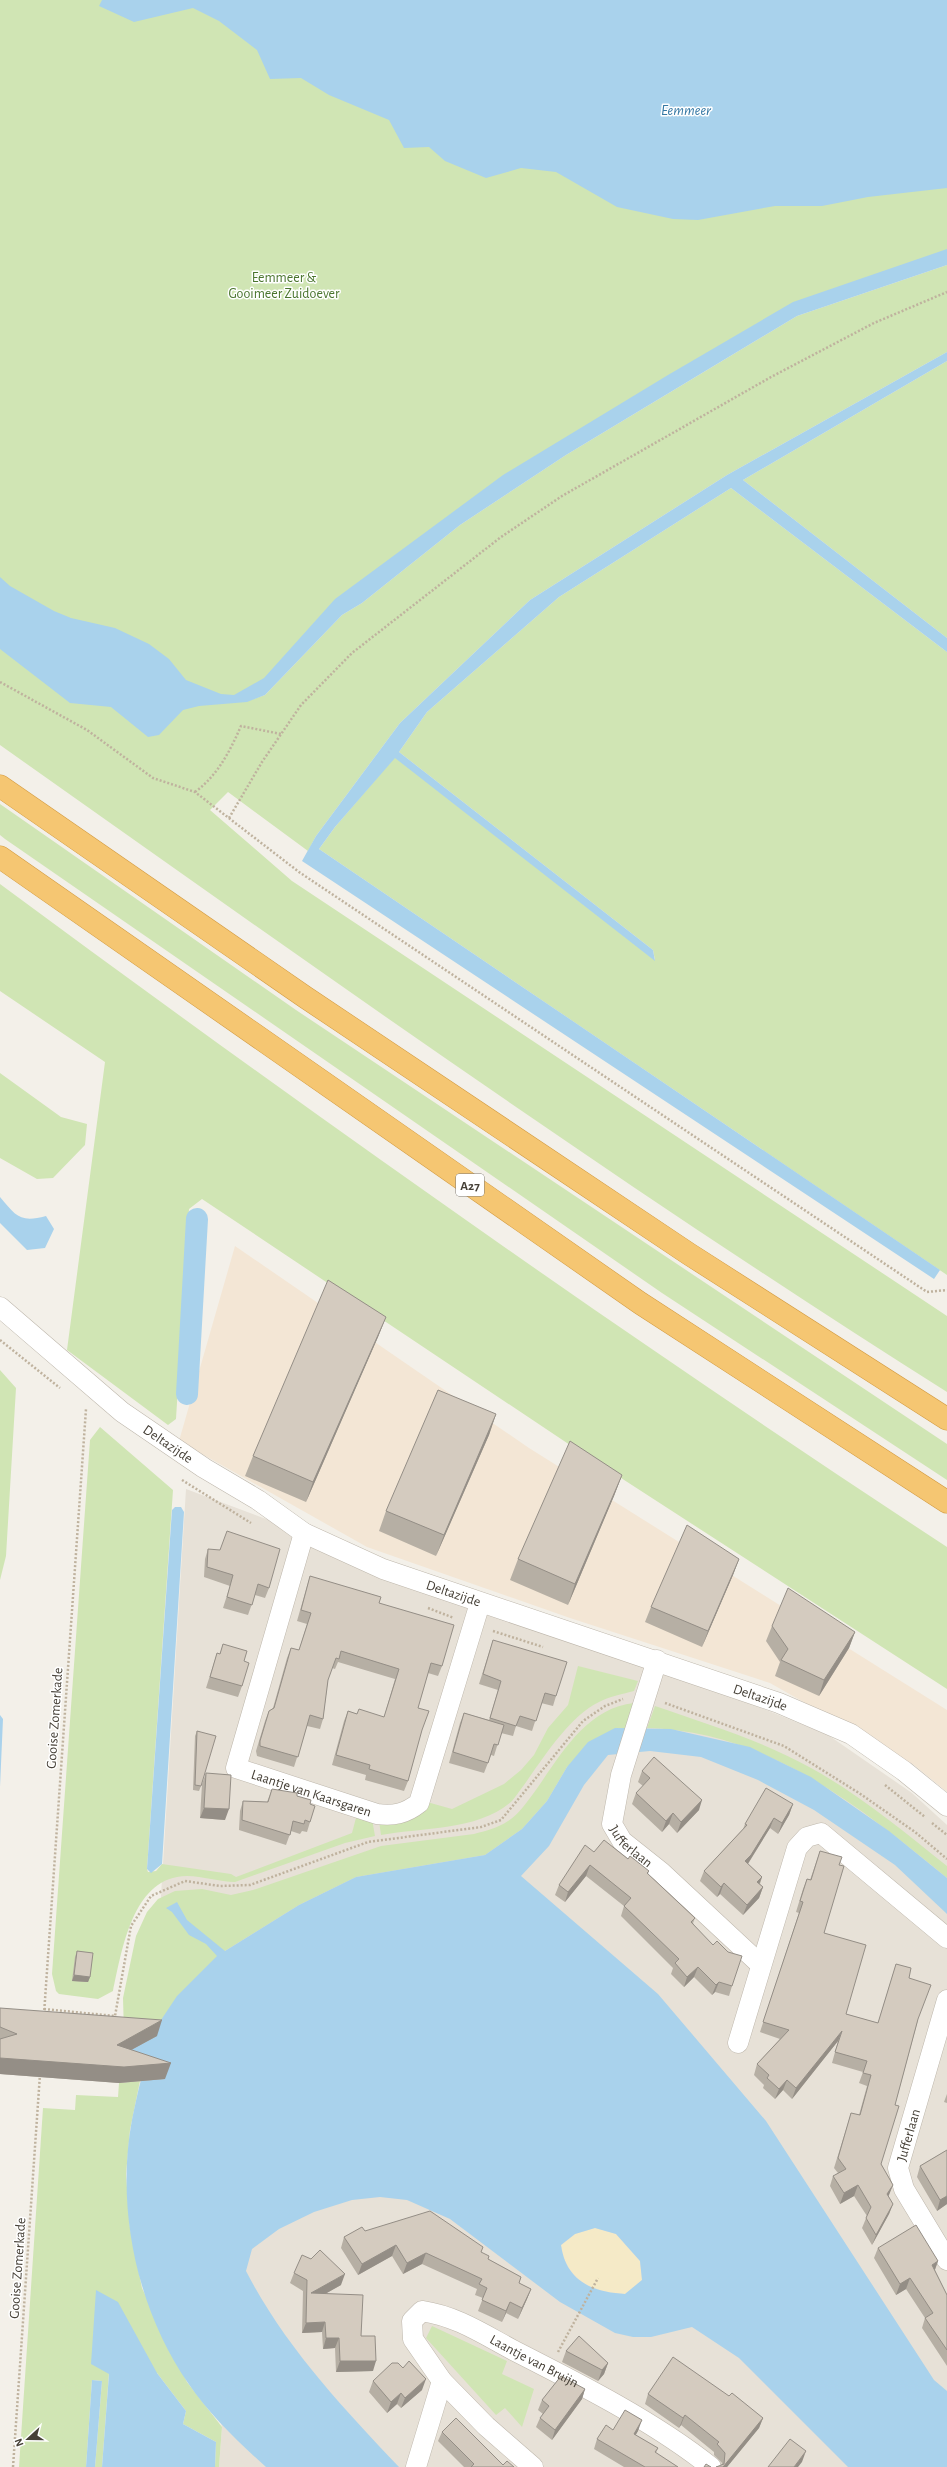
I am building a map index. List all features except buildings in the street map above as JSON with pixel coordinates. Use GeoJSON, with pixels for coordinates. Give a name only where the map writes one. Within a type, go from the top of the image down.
{"type":"FeatureCollection","features":[{"type":"Feature","properties":{"kind":"highway"},"geometry":{"type":"LineString","coordinates":[[0,786],[299,992],[662,1237],[947,1419]]}},
{"type":"Feature","properties":{"kind":"highway","name":"A27"},"geometry":{"type":"LineString","coordinates":[[0,857],[640,1303],[947,1502]]}},
{"type":"Feature","properties":{"kind":"street","name":"Deltazijde"},"geometry":{"type":"LineString","coordinates":[[0,1307],[122,1412],[204,1468],[258,1500],[304,1533],[383,1569],[480,1603],[657,1660],[779,1703],[851,1734],[904,1771],[947,1806]]}},
{"type":"Feature","properties":{"kind":"street","name":"Laantje van Kaarsgaren"},"geometry":{"type":"LineString","coordinates":[[304,1533],[236,1768],[377,1814],[391,1816],[412,1808],[419,1803],[480,1603]]}},
{"type":"Feature","properties":{"kind":"street","name":"Jufferlaan"},"geometry":{"type":"LineString","coordinates":[[657,1660],[621,1775],[612,1824],[622,1841],[661,1872],[761,1965]]}},
{"type":"Feature","properties":{"kind":"street"},"geometry":{"type":"LineString","coordinates":[[738,2043],[797,1848],[807,1836],[821,1833],[947,1938]]}},
{"type":"Feature","properties":{"kind":"street","name":"Jufferlaan"},"geometry":{"type":"LineString","coordinates":[[947,2000],[898,2168],[904,2189],[947,2260]]}},
{"type":"Feature","properties":{"kind":"street","name":"Laantje van Bruijn"},"geometry":{"type":"LineString","coordinates":[[533,2467],[486,2426],[442,2381],[413,2339],[412,2321],[422,2311],[444,2314],[548,2368],[682,2444],[711,2467]]}},
{"type":"Feature","properties":{"kind":"street"},"geometry":{"type":"LineString","coordinates":[[416,2467],[442,2381]]}},
{"type":"Feature","properties":{"kind":"path"},"geometry":{"type":"LineString","coordinates":[[229,818],[262,762],[301,705],[352,653],[519,524],[562,496],[771,377],[874,323],[947,292]]}},
{"type":"Feature","properties":{"kind":"path"},"geometry":{"type":"LineString","coordinates":[[0,682],[87,730],[153,778],[195,792],[300,872],[927,1292],[947,1290]]}},
{"type":"Feature","properties":{"kind":"path"},"geometry":{"type":"LineString","coordinates":[[195,792],[210,781],[232,746],[241,726],[281,734]]}},
{"type":"Feature","properties":{"kind":"path"},"geometry":{"type":"LineString","coordinates":[[0,1340],[62,1390]]}},
{"type":"Feature","properties":{"kind":"path","name":"Gooise Zomerkade"},"geometry":{"type":"LineString","coordinates":[[44,2019],[86,1408],[80,1404]]}},
{"type":"Feature","properties":{"kind":"path"},"geometry":{"type":"LineString","coordinates":[[44,2009],[115,2016],[131,1926],[151,1896],[185,1881],[220,1886],[250,1885],[368,1842],[481,1827],[501,1820],[583,1721],[605,1706],[624,1699],[784,1746],[865,1797],[915,1832],[947,1859]]}},
{"type":"Feature","properties":{"kind":"path"},"geometry":{"type":"LineString","coordinates":[[881,1782],[947,1835]]}},
{"type":"Feature","properties":{"kind":"path","name":"Gooise Zomerkade"},"geometry":{"type":"LineString","coordinates":[[13,2467],[40,2087],[40,2071],[34,2070]]}},
{"type":"Feature","properties":{"kind":"path"},"geometry":{"type":"LineString","coordinates":[[548,2368],[598,2278]]}},
{"type":"Feature","properties":{"kind":"shaded area"},"geometry":{"type":"Polygon","coordinates":[[[235,1246],[529,1448],[947,1710],[947,1792],[914,1765],[770,1683],[570,1618],[367,1547],[179,1441],[235,1246]]]}},
{"type":"Feature","properties":{"kind":"shaded area"},"geometry":{"type":"Polygon","coordinates":[[[186,1489],[635,1657],[828,1735],[912,1793],[947,1825],[947,2467],[219,2467],[222,2427],[140,2081],[177,1996],[161,1896],[186,1489]]]}},
{"type":"Feature","properties":{"kind":"green space","name":"Eemmeer & Gooimeer Zuidoever"},"geometry":{"type":"Polygon","coordinates":[[[0,0],[947,0],[947,253],[835,290],[630,406],[360,585],[247,701],[265,695],[342,615],[362,603],[460,525],[566,455],[797,316],[947,265],[947,352],[727,475],[530,600],[400,723],[316,836],[308,851],[228,792],[210,810],[292,881],[947,1316],[947,1392],[826,1315],[469,1075],[0,745],[0,0]]]}},
{"type":"Feature","properties":{"kind":"green space"},"geometry":{"type":"Polygon","coordinates":[[[947,361],[947,638],[743,480],[947,361]]]}},
{"type":"Feature","properties":{"kind":"green space"},"geometry":{"type":"Polygon","coordinates":[[[731,488],[947,652],[947,1275],[319,849],[335,827],[395,757],[655,960],[653,950],[399,752],[427,712],[559,597],[731,488]]]}},
{"type":"Feature","properties":{"kind":"green space"},"geometry":{"type":"Polygon","coordinates":[[[0,804],[296,1010],[947,1444],[947,1480],[662,1293],[5,839],[0,835],[0,804]]]}},
{"type":"Feature","properties":{"kind":"green space"},"geometry":{"type":"Polygon","coordinates":[[[0,884],[233,1055],[469,1222],[707,1387],[947,1547],[947,1689],[567,1443],[202,1199],[189,1209],[176,1419],[168,1425],[67,1350],[105,1062],[0,991],[0,884]]]}},
{"type":"Feature","properties":{"kind":"green space"},"geometry":{"type":"Polygon","coordinates":[[[0,1073],[61,1117],[87,1124],[85,1145],[53,1178],[37,1179],[0,1158],[0,1073]]]}},
{"type":"Feature","properties":{"kind":"green space"},"geometry":{"type":"Polygon","coordinates":[[[0,1370],[16,1388],[6,1556],[0,1580],[0,1370]]]}},
{"type":"Feature","properties":{"kind":"green space"},"geometry":{"type":"Polygon","coordinates":[[[100,1427],[173,1490],[148,1872],[156,1871],[162,1864],[231,1874],[236,1877],[352,1833],[357,1814],[372,1819],[375,1836],[345,1843],[235,1882],[184,1876],[161,1883],[149,1893],[139,1907],[131,1924],[120,1959],[113,1991],[98,1999],[59,1994],[56,1991],[52,1974],[90,1440],[100,1427]]]}},
{"type":"Feature","properties":{"kind":"green space"},"geometry":{"type":"Polygon","coordinates":[[[578,1666],[638,1681],[634,1691],[603,1700],[586,1710],[574,1720],[551,1747],[512,1801],[498,1811],[467,1823],[381,1835],[379,1821],[385,1822],[420,1814],[427,1802],[452,1809],[504,1784],[521,1770],[534,1755],[548,1728],[568,1705],[578,1666]]]}},
{"type":"Feature","properties":{"kind":"green space"},"geometry":{"type":"Polygon","coordinates":[[[634,1703],[626,1728],[567,1767],[547,1801],[522,1829],[485,1855],[356,1877],[299,1905],[220,1954],[147,2041],[124,2033],[123,1998],[136,1936],[147,1912],[158,1899],[175,1891],[202,1889],[231,1895],[253,1890],[381,1846],[474,1834],[496,1827],[508,1821],[518,1812],[533,1794],[563,1751],[587,1724],[601,1714],[617,1707],[634,1703]]]}},
{"type":"Feature","properties":{"kind":"green space"},"geometry":{"type":"Polygon","coordinates":[[[655,1706],[754,1741],[793,1758],[811,1768],[847,1790],[881,1814],[947,1866],[947,1878],[880,1825],[845,1800],[809,1777],[771,1758],[732,1743],[691,1732],[647,1728],[655,1706]]]}},
{"type":"Feature","properties":{"kind":"green space"},"geometry":{"type":"Polygon","coordinates":[[[140,2081],[130,2130],[126,2174],[130,2228],[142,2288],[187,2382],[222,2427],[219,2467],[215,2467],[216,2442],[183,2424],[186,2411],[157,2373],[109,2373],[102,2467],[95,2467],[102,2381],[92,2380],[86,2467],[19,2467],[43,2108],[75,2110],[76,2095],[118,2097],[119,2083],[140,2081]]]}},
{"type":"Feature","properties":{"kind":"green space"},"geometry":{"type":"Polygon","coordinates":[[[432,2326],[507,2361],[502,2374],[534,2389],[522,2427],[505,2408],[496,2415],[426,2338],[432,2326]]]}},
{"type":"Feature","properties":{"kind":"sand"},"geometry":{"type":"Polygon","coordinates":[[[595,2228],[616,2234],[640,2261],[642,2280],[625,2294],[613,2293],[592,2287],[582,2282],[568,2267],[561,2245],[575,2234],[595,2228]]]}},
{"type":"Feature","properties":{"kind":"water","name":"Eemmeer"},"geometry":{"type":"Polygon","coordinates":[[[102,0],[947,0],[947,188],[868,197],[822,206],[775,206],[698,220],[673,219],[617,207],[556,172],[521,168],[486,178],[445,161],[429,147],[404,148],[389,120],[329,95],[301,78],[270,79],[257,50],[219,21],[193,8],[134,22],[99,6],[102,0]]]}},
{"type":"Feature","properties":{"kind":"water"},"geometry":{"type":"Polygon","coordinates":[[[947,249],[947,265],[797,316],[566,455],[460,525],[362,603],[342,615],[265,695],[247,702],[199,706],[183,710],[159,735],[148,737],[111,707],[70,703],[0,649],[0,577],[10,586],[54,611],[71,618],[115,628],[149,644],[169,659],[186,680],[221,694],[234,695],[264,678],[335,599],[503,475],[668,375],[793,302],[947,249]]]}},
{"type":"Feature","properties":{"kind":"water"},"geometry":{"type":"Polygon","coordinates":[[[947,352],[947,361],[743,480],[947,638],[947,652],[731,488],[559,597],[427,712],[399,752],[653,950],[655,961],[395,758],[335,827],[319,849],[940,1270],[934,1279],[302,861],[316,836],[400,723],[530,600],[727,475],[947,352]]]}},
{"type":"Feature","properties":{"kind":"water"},"geometry":{"type":"Polygon","coordinates":[[[0,1197],[10,1209],[19,1216],[30,1219],[46,1216],[54,1229],[45,1248],[27,1250],[0,1223],[0,1197]]]}},
{"type":"Feature","properties":{"kind":"water"},"geometry":{"type":"Polygon","coordinates":[[[175,1507],[181,1507],[184,1512],[162,1864],[151,1873],[147,1869],[172,1510],[175,1507]]]}},
{"type":"Feature","properties":{"kind":"water"},"geometry":{"type":"Polygon","coordinates":[[[0,1715],[3,1719],[0,1787],[0,1715]]]}},
{"type":"Feature","properties":{"kind":"water"},"geometry":{"type":"Polygon","coordinates":[[[615,1728],[671,1729],[750,1747],[811,1777],[889,1831],[947,1878],[947,1914],[895,1865],[814,1810],[758,1780],[701,1757],[650,1751],[608,1755],[584,1785],[549,1846],[521,1876],[658,1994],[766,2121],[934,2380],[947,2391],[947,2467],[848,2467],[739,2358],[692,2327],[651,2337],[633,2337],[615,2333],[560,2302],[450,2219],[407,2200],[380,2197],[352,2200],[314,2212],[279,2229],[252,2249],[246,2271],[261,2298],[296,2350],[356,2421],[399,2467],[266,2467],[224,2427],[196,2395],[170,2353],[154,2321],[142,2287],[128,2216],[127,2180],[128,2145],[139,2086],[144,2072],[0,2040],[147,2041],[177,1996],[217,1956],[206,1944],[189,1935],[172,1912],[166,1908],[177,1902],[187,1920],[225,1951],[299,1905],[356,1877],[485,1855],[522,1829],[547,1801],[567,1767],[588,1742],[615,1728]],[[595,2228],[575,2234],[561,2245],[568,2268],[582,2282],[602,2291],[625,2294],[642,2280],[640,2261],[616,2234],[595,2228]]]}},
{"type":"Feature","properties":{"kind":"water"},"geometry":{"type":"Polygon","coordinates":[[[96,2290],[118,2302],[157,2373],[186,2411],[183,2424],[216,2442],[215,2467],[102,2467],[109,2374],[91,2364],[96,2290]]]}},
{"type":"Feature","properties":{"kind":"water"},"geometry":{"type":"Polygon","coordinates":[[[92,2380],[102,2381],[95,2467],[86,2467],[92,2380]]]}},
{"type":"Feature","properties":{"kind":"waterway"},"geometry":{"type":"LineString","coordinates":[[187,1394],[197,1219]]}}]}
